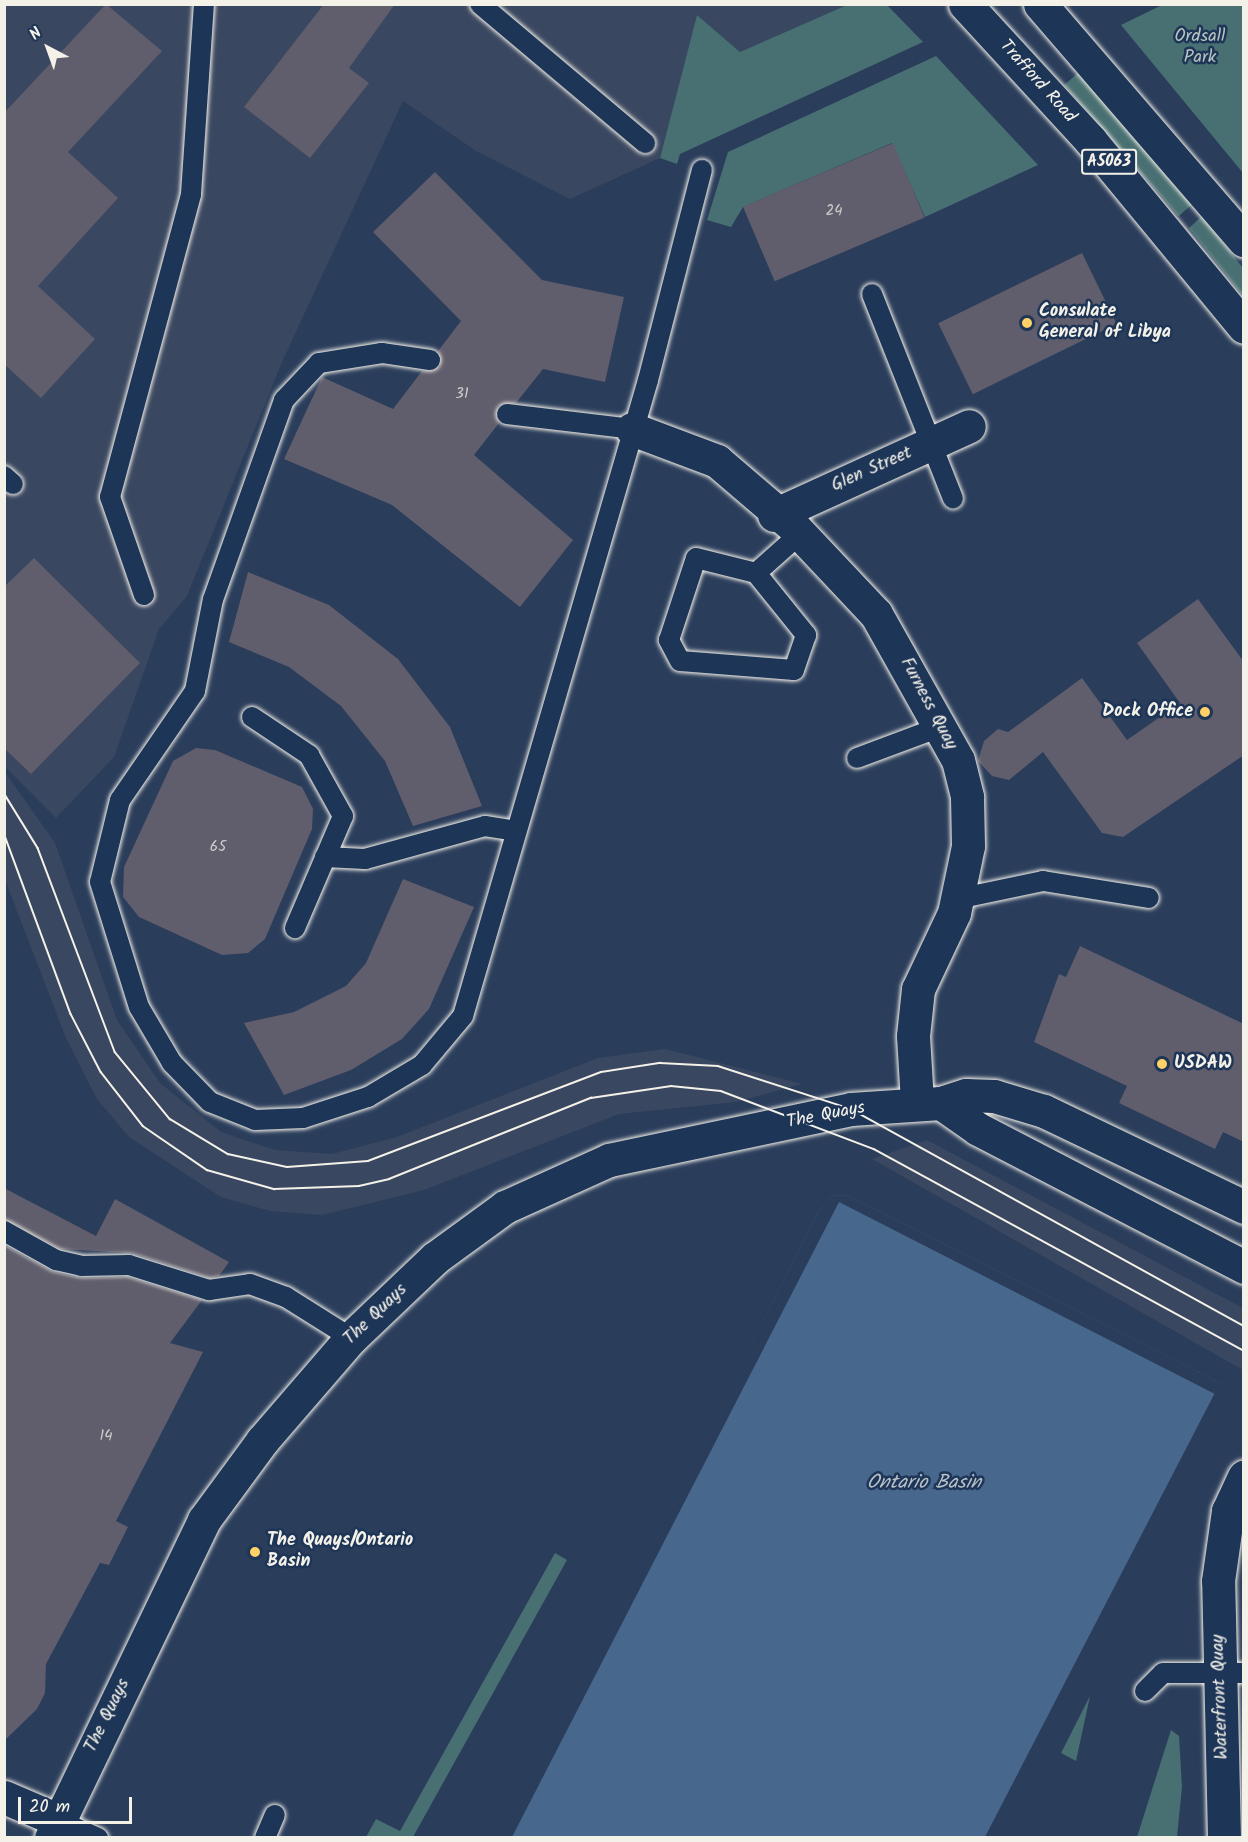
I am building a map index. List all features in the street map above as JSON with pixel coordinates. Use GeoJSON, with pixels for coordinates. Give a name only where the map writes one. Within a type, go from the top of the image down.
{"type":"FeatureCollection","features":[{"type":"Feature","properties":{"kind":"main road","name":"Trafford Road"},"geometry":{"type":"LineString","coordinates":[[965,4],[1090,140],[1244,327]]}},
{"type":"Feature","properties":{"kind":"main road","name":"A5063"},"geometry":{"type":"LineString","coordinates":[[1040,4],[1244,240]]}},
{"type":"Feature","properties":{"kind":"main road","name":"Glen Street"},"geometry":{"type":"LineString","coordinates":[[774,515],[969,426]]}},
{"type":"Feature","properties":{"kind":"main road","name":"Furness Quay"},"geometry":{"type":"LineString","coordinates":[[632,429],[717,461],[774,515],[800,534],[876,614],[958,760],[967,797],[968,846],[957,899],[918,989],[913,1036],[929,1102]]}},
{"type":"Feature","properties":{"kind":"main road","name":"The Quays"},"geometry":{"type":"LineString","coordinates":[[54,1829],[204,1520],[262,1441],[351,1338],[435,1258],[505,1207],[609,1160],[851,1109],[929,1102],[966,1095],[994,1096],[1044,1111],[1098,1140],[1244,1228]]}},
{"type":"Feature","properties":{"kind":"main road"},"geometry":{"type":"LineString","coordinates":[[929,1102],[1244,1267]]}},
{"type":"Feature","properties":{"kind":"main road","name":"The Quays"},"geometry":{"type":"LineString","coordinates":[[1098,1140],[1244,1207]]}},
{"type":"Feature","properties":{"kind":"main road","name":"Waterfront Quay"},"geometry":{"type":"LineString","coordinates":[[1224,1838],[1232,1673],[1217,1608],[1228,1511],[1244,1476]]}},
{"type":"Feature","properties":{"kind":"main road","name":"Waterfront Quay"},"geometry":{"type":"LineString","coordinates":[[1224,1557],[1244,1529]]}},
{"type":"Feature","properties":{"kind":"main road"},"geometry":{"type":"LineString","coordinates":[[4,1797],[54,1829]]}},
{"type":"Feature","properties":{"kind":"lane"},"geometry":{"type":"LineString","coordinates":[[144,595],[110,497],[191,194],[204,4]]}},
{"type":"Feature","properties":{"kind":"lane"},"geometry":{"type":"LineString","coordinates":[[480,4],[645,143]]}},
{"type":"Feature","properties":{"kind":"lane"},"geometry":{"type":"LineString","coordinates":[[430,360],[382,352],[319,363],[284,400],[213,599],[195,691],[120,800],[100,882],[139,1008],[172,1063],[210,1102],[255,1120],[303,1118],[368,1097],[422,1065],[463,1016],[632,429],[702,170]]}},
{"type":"Feature","properties":{"kind":"lane"},"geometry":{"type":"LineString","coordinates":[[872,294],[953,499]]}},
{"type":"Feature","properties":{"kind":"lane"},"geometry":{"type":"LineString","coordinates":[[507,414],[632,429]]}},
{"type":"Feature","properties":{"kind":"lane"},"geometry":{"type":"LineString","coordinates":[[756,573],[800,534]]}},
{"type":"Feature","properties":{"kind":"lane"},"geometry":{"type":"LineString","coordinates":[[696,558],[756,573],[806,635],[794,670],[680,661],[669,640],[696,558]]}},
{"type":"Feature","properties":{"kind":"lane"},"geometry":{"type":"LineString","coordinates":[[252,717],[309,755],[343,816],[295,928]]}},
{"type":"Feature","properties":{"kind":"lane"},"geometry":{"type":"LineString","coordinates":[[857,758],[940,727]]}},
{"type":"Feature","properties":{"kind":"lane"},"geometry":{"type":"LineString","coordinates":[[325,856],[365,859],[485,826],[516,831]]}},
{"type":"Feature","properties":{"kind":"lane"},"geometry":{"type":"LineString","coordinates":[[957,899],[1043,881],[1149,898]]}},
{"type":"Feature","properties":{"kind":"lane"},"geometry":{"type":"LineString","coordinates":[[4,1231],[56,1260],[81,1266],[129,1265],[209,1290],[250,1284],[286,1297],[351,1338]]}},
{"type":"Feature","properties":{"kind":"lane"},"geometry":{"type":"LineString","coordinates":[[1145,1691],[1163,1672],[1232,1673]]}},
{"type":"Feature","properties":{"kind":"lane"},"geometry":{"type":"LineString","coordinates":[[265,1838],[275,1815]]}},
{"type":"Feature","properties":{"kind":"lane"},"geometry":{"type":"LineString","coordinates":[[54,1829],[98,1838]]}},
{"type":"Feature","properties":{"kind":"shaded area"},"geometry":{"type":"Polygon","coordinates":[[[4,5],[847,5],[740,52],[697,15],[660,158],[570,199],[476,151],[403,101],[282,362],[187,596],[159,629],[114,757],[56,818],[5,767],[4,5]]]}},
{"type":"Feature","properties":{"kind":"shaded area"},"geometry":{"type":"Polygon","coordinates":[[[5,772],[55,843],[117,1020],[160,1083],[221,1132],[275,1150],[332,1154],[397,1137],[598,1058],[665,1049],[802,1084],[736,1102],[619,1114],[424,1190],[322,1215],[270,1211],[221,1197],[129,1137],[97,1099],[66,1038],[5,880],[5,772]]]}},
{"type":"Feature","properties":{"kind":"shaded area"},"geometry":{"type":"Polygon","coordinates":[[[927,1140],[1243,1308],[1243,1370],[872,1159],[927,1140]]]}},
{"type":"Feature","properties":{"kind":"green space"},"geometry":{"type":"Polygon","coordinates":[[[847,5],[887,5],[923,42],[680,154],[677,164],[660,158],[697,15],[740,52],[847,5]]]}},
{"type":"Feature","properties":{"kind":"green space","name":"Ordsall Park"},"geometry":{"type":"Polygon","coordinates":[[[1162,5],[1243,5],[1243,173],[1121,25],[1162,5]]]}},
{"type":"Feature","properties":{"kind":"green space"},"geometry":{"type":"Polygon","coordinates":[[[936,56],[1038,165],[925,217],[892,143],[743,207],[731,227],[707,220],[728,152],[936,56]]]}},
{"type":"Feature","properties":{"kind":"green space"},"geometry":{"type":"Polygon","coordinates":[[[1078,73],[1192,204],[1179,216],[1064,85],[1078,73]]]}},
{"type":"Feature","properties":{"kind":"green space"},"geometry":{"type":"Polygon","coordinates":[[[1202,216],[1243,268],[1243,296],[1189,228],[1202,216]]]}},
{"type":"Feature","properties":{"kind":"green space"},"geometry":{"type":"Polygon","coordinates":[[[555,1553],[567,1560],[413,1837],[366,1837],[376,1819],[400,1831],[555,1553]]]}},
{"type":"Feature","properties":{"kind":"green space"},"geometry":{"type":"Polygon","coordinates":[[[1090,1696],[1076,1761],[1061,1753],[1090,1696]]]}},
{"type":"Feature","properties":{"kind":"green space"},"geometry":{"type":"Polygon","coordinates":[[[1171,1730],[1179,1736],[1182,1787],[1177,1837],[1137,1837],[1171,1730]]]}},
{"type":"Feature","properties":{"kind":"water","name":"Ontario Basin"},"geometry":{"type":"Polygon","coordinates":[[[847,1195],[1220,1383],[985,1837],[499,1838],[820,1209],[832,1196],[847,1195]]]}},
{"type":"Feature","properties":{"kind":"pier"},"geometry":{"type":"Polygon","coordinates":[[[847,1195],[1220,1383],[1215,1394],[839,1202],[512,1837],[499,1837],[820,1209],[832,1196],[847,1195]]]}},
{"type":"Feature","properties":{"kind":"building"},"geometry":{"type":"Polygon","coordinates":[[[106,4],[162,51],[68,152],[118,198],[38,286],[95,339],[41,398],[4,364],[4,113],[106,4]]]}},
{"type":"Feature","properties":{"kind":"building"},"geometry":{"type":"Polygon","coordinates":[[[324,4],[395,4],[349,68],[369,83],[310,158],[244,107],[324,4]]]}},
{"type":"Feature","properties":{"kind":"building"},"geometry":{"type":"Polygon","coordinates":[[[893,143],[925,218],[775,281],[743,207],[893,143]]]}},
{"type":"Feature","properties":{"kind":"building"},"geometry":{"type":"Polygon","coordinates":[[[435,172],[542,280],[624,297],[605,382],[543,369],[516,403],[498,406],[499,423],[474,455],[573,540],[520,607],[392,505],[284,459],[322,377],[393,409],[422,371],[440,367],[438,351],[461,321],[373,232],[435,172]]]}},
{"type":"Feature","properties":{"kind":"building","name":"Consulate General of Libya"},"geometry":{"type":"Polygon","coordinates":[[[1082,253],[1117,324],[973,394],[938,323],[1082,253]]]}},
{"type":"Feature","properties":{"kind":"building"},"geometry":{"type":"Polygon","coordinates":[[[34,558],[140,663],[31,774],[4,748],[4,587],[34,558]]]}},
{"type":"Feature","properties":{"kind":"building"},"geometry":{"type":"Polygon","coordinates":[[[248,572],[329,605],[398,659],[450,727],[482,806],[413,826],[385,761],[341,706],[289,667],[229,642],[248,572]]]}},
{"type":"Feature","properties":{"kind":"building","name":"Dock Office"},"geometry":{"type":"Polygon","coordinates":[[[1198,599],[1244,662],[1244,755],[1123,837],[1102,833],[1043,752],[1009,780],[992,776],[978,761],[984,741],[998,729],[1008,732],[1082,678],[1127,740],[1180,703],[1137,643],[1198,599]]]}},
{"type":"Feature","properties":{"kind":"building"},"geometry":{"type":"Polygon","coordinates":[[[196,748],[215,750],[302,787],[313,809],[312,829],[265,939],[248,953],[222,955],[139,917],[123,897],[124,867],[173,761],[196,748]]]}},
{"type":"Feature","properties":{"kind":"building"},"geometry":{"type":"Polygon","coordinates":[[[403,879],[474,907],[429,1009],[402,1039],[351,1070],[284,1095],[244,1023],[294,1012],[346,986],[366,963],[403,879]]]}},
{"type":"Feature","properties":{"kind":"building","name":"USDAW"},"geometry":{"type":"Polygon","coordinates":[[[1080,946],[1244,1024],[1244,1142],[1223,1132],[1215,1149],[1119,1103],[1127,1086],[1034,1042],[1059,974],[1066,977],[1080,946]]]}},
{"type":"Feature","properties":{"kind":"building"},"geometry":{"type":"Polygon","coordinates":[[[4,1188],[96,1236],[115,1199],[229,1262],[219,1276],[210,1278],[132,1253],[60,1249],[4,1219],[4,1188]]]}},
{"type":"Feature","properties":{"kind":"building"},"geometry":{"type":"Polygon","coordinates":[[[4,1245],[53,1272],[81,1278],[127,1277],[202,1300],[170,1343],[203,1352],[116,1521],[128,1527],[109,1565],[100,1563],[46,1664],[45,1693],[37,1709],[4,1741],[4,1245]]]}},
{"type":"Feature","properties":{"kind":"tram line"},"geometry":{"type":"LineString","coordinates":[[4,793],[38,848],[115,1052],[170,1119],[228,1154],[287,1167],[368,1161],[601,1072],[660,1063],[718,1066],[851,1109],[1244,1326]]}},
{"type":"Feature","properties":{"kind":"tram line"},"geometry":{"type":"LineString","coordinates":[[4,833],[71,1014],[101,1072],[143,1126],[207,1170],[274,1189],[359,1186],[389,1179],[591,1098],[671,1086],[721,1091],[874,1149],[1244,1351]]}},
{"type":"Feature","properties":{"kind":"place","name":"Consulate General of Libya"},"geometry":{"type":"Point","coordinates":[1027,323]}},
{"type":"Feature","properties":{"kind":"place","name":"Dock Office"},"geometry":{"type":"Point","coordinates":[1205,712]}},
{"type":"Feature","properties":{"kind":"place","name":"USDAW"},"geometry":{"type":"Point","coordinates":[1162,1064]}},
{"type":"Feature","properties":{"kind":"place","name":"The Quays/Ontario Basin"},"geometry":{"type":"Point","coordinates":[255,1552]}}]}
